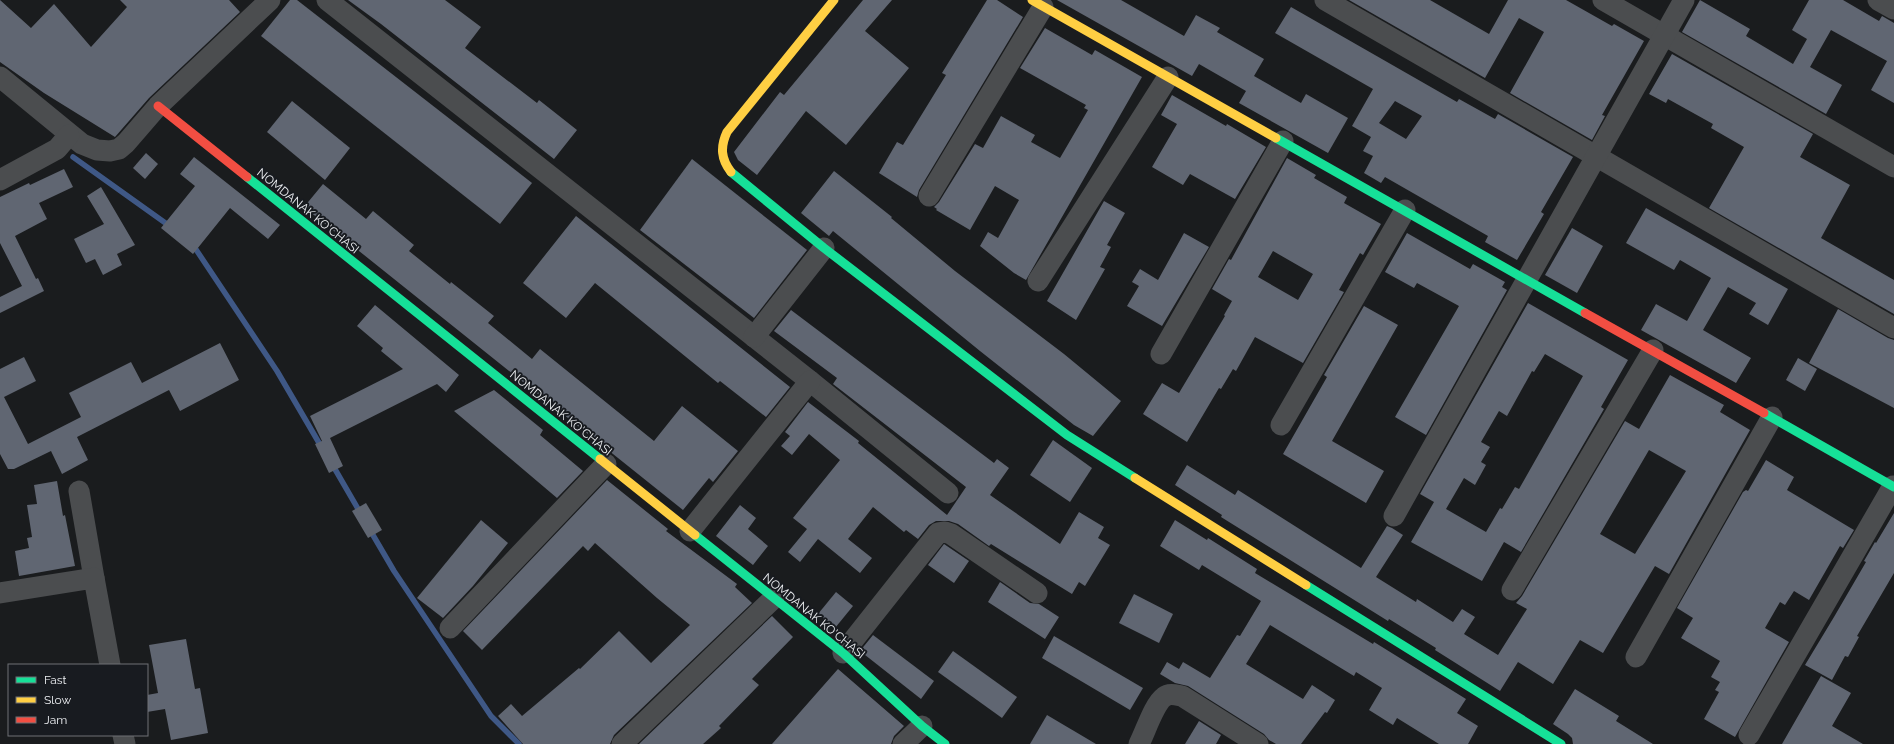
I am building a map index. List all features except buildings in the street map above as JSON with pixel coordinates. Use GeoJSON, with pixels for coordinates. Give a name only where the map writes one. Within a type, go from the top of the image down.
{"type":"FeatureCollection","features":[{"type":"Feature","properties":{"kind":"street"},"geometry":{"type":"LineString","coordinates":[[0,77],[69,135],[82,144],[97,150],[118,149],[126,143],[158,106],[270,0]]}},
{"type":"Feature","properties":{"kind":"street"},"geometry":{"type":"LineString","coordinates":[[328,0],[810,380],[948,493]]}},
{"type":"Feature","properties":{"kind":"street"},"geometry":{"type":"LineString","coordinates":[[834,0],[727,132],[721,144],[722,155],[726,165],[733,175],[824,248],[1067,435],[1560,744]]}},
{"type":"Feature","properties":{"kind":"street"},"geometry":{"type":"LineString","coordinates":[[1325,0],[1894,328]]}},
{"type":"Feature","properties":{"kind":"street"},"geometry":{"type":"LineString","coordinates":[[1603,0],[1894,167]]}},
{"type":"Feature","properties":{"kind":"street"},"geometry":{"type":"LineString","coordinates":[[1394,516],[1684,0]]}},
{"type":"Feature","properties":{"kind":"street"},"geometry":{"type":"LineString","coordinates":[[1878,0],[1894,9]]}},
{"type":"Feature","properties":{"kind":"street"},"geometry":{"type":"LineString","coordinates":[[929,196],[1037,3],[1893,486],[1749,735]]}},
{"type":"Feature","properties":{"kind":"street"},"geometry":{"type":"LineString","coordinates":[[1038,281],[1168,77]]}},
{"type":"Feature","properties":{"kind":"street","name":"NOMDANAK KO'CHASI"},"geometry":{"type":"LineString","coordinates":[[158,106],[774,598],[843,654],[922,726],[945,744]]}},
{"type":"Feature","properties":{"kind":"street"},"geometry":{"type":"LineString","coordinates":[[0,180],[57,149],[69,135]]}},
{"type":"Feature","properties":{"kind":"street"},"geometry":{"type":"LineString","coordinates":[[1161,354],[1283,141]]}},
{"type":"Feature","properties":{"kind":"street"},"geometry":{"type":"LineString","coordinates":[[1281,425],[1405,210]]}},
{"type":"Feature","properties":{"kind":"street"},"geometry":{"type":"LineString","coordinates":[[754,337],[824,248]]}},
{"type":"Feature","properties":{"kind":"street"},"geometry":{"type":"LineString","coordinates":[[1512,590],[1653,350]]}},
{"type":"Feature","properties":{"kind":"street"},"geometry":{"type":"LineString","coordinates":[[690,532],[810,380]]}},
{"type":"Feature","properties":{"kind":"street"},"geometry":{"type":"LineString","coordinates":[[1636,657],[1772,417]]}},
{"type":"Feature","properties":{"kind":"street"},"geometry":{"type":"LineString","coordinates":[[450,628],[606,464]]}},
{"type":"Feature","properties":{"kind":"street"},"geometry":{"type":"LineString","coordinates":[[79,491],[110,664]]}},
{"type":"Feature","properties":{"kind":"street"},"geometry":{"type":"LineString","coordinates":[[843,654],[938,533],[945,532],[951,534],[1036,593]]}},
{"type":"Feature","properties":{"kind":"street"},"geometry":{"type":"LineString","coordinates":[[0,593],[94,578]]}},
{"type":"Feature","properties":{"kind":"street"},"geometry":{"type":"LineString","coordinates":[[622,744],[774,598]]}},
{"type":"Feature","properties":{"kind":"street"},"geometry":{"type":"LineString","coordinates":[[1140,744],[1158,704],[1164,696],[1173,694],[1182,696],[1258,744]]}},
{"type":"Feature","properties":{"kind":"street"},"geometry":{"type":"LineString","coordinates":[[903,744],[922,726]]}},
{"type":"Feature","properties":{"kind":"waterway"},"geometry":{"type":"LineString","coordinates":[[73,157],[171,227]]}},
{"type":"Feature","properties":{"kind":"waterway"},"geometry":{"type":"LineString","coordinates":[[193,245],[277,371],[322,448]]}},
{"type":"Feature","properties":{"kind":"waterway"},"geometry":{"type":"LineString","coordinates":[[332,464],[361,514]]}},
{"type":"Feature","properties":{"kind":"waterway"},"geometry":{"type":"LineString","coordinates":[[370,530],[394,571],[491,716],[519,744]]}},
{"type":"Feature","properties":{"kind":"traffic: fast"},"geometry":{"type":"LineString","coordinates":[[1276,138],[1585,313]]}},
{"type":"Feature","properties":{"kind":"traffic: fast"},"geometry":{"type":"LineString","coordinates":[[731,172],[824,248],[1067,435],[1135,478]]}},
{"type":"Feature","properties":{"kind":"traffic: fast"},"geometry":{"type":"LineString","coordinates":[[247,177],[600,459]]}},
{"type":"Feature","properties":{"kind":"traffic: fast"},"geometry":{"type":"LineString","coordinates":[[1764,413],[1894,487]]}},
{"type":"Feature","properties":{"kind":"traffic: fast"},"geometry":{"type":"LineString","coordinates":[[695,535],[843,653],[922,726],[945,744]]}},
{"type":"Feature","properties":{"kind":"traffic: fast"},"geometry":{"type":"LineString","coordinates":[[1306,585],[1561,744]]}},
{"type":"Feature","properties":{"kind":"traffic: slow"},"geometry":{"type":"LineString","coordinates":[[731,172],[723,158],[723,143],[727,132],[834,0]]}},
{"type":"Feature","properties":{"kind":"traffic: slow"},"geometry":{"type":"LineString","coordinates":[[1032,0],[1276,138]]}},
{"type":"Feature","properties":{"kind":"traffic: slow"},"geometry":{"type":"LineString","coordinates":[[600,459],[695,535]]}},
{"type":"Feature","properties":{"kind":"traffic: slow"},"geometry":{"type":"LineString","coordinates":[[1135,478],[1306,585]]}},
{"type":"Feature","properties":{"kind":"traffic: jam"},"geometry":{"type":"LineString","coordinates":[[158,106],[247,177]]}},
{"type":"Feature","properties":{"kind":"traffic: jam"},"geometry":{"type":"LineString","coordinates":[[1585,313],[1764,413]]}}]}
